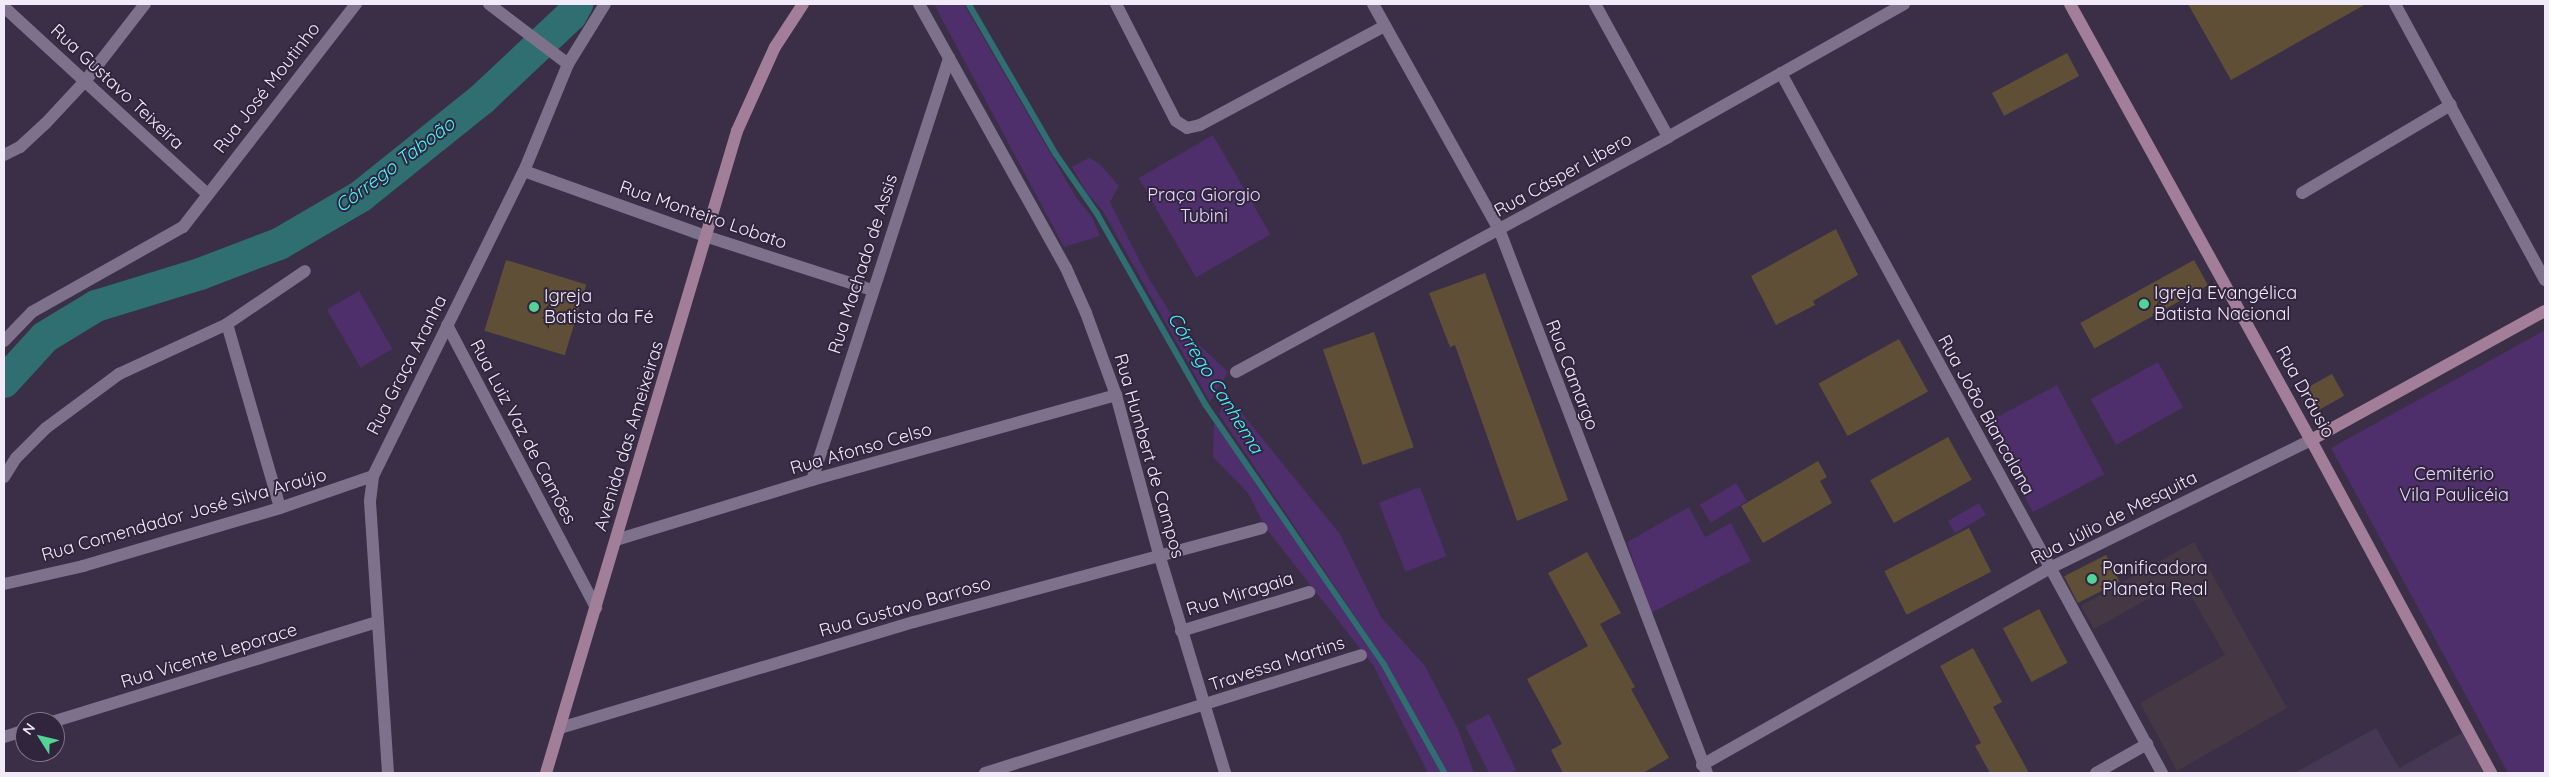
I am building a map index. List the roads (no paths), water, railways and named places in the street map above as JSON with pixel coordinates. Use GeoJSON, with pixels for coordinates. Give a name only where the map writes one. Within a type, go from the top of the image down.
{"type":"FeatureCollection","features":[{"type":"Feature","properties":{"kind":"street"},"geometry":{"type":"LineString","coordinates":[[4,156],[20,147],[45,124],[86,80],[145,4]]}},
{"type":"Feature","properties":{"kind":"street","name":"Rua José Moutinho"},"geometry":{"type":"LineString","coordinates":[[4,341],[32,312],[183,227],[199,209],[206,194],[356,4]]}},
{"type":"Feature","properties":{"kind":"street"},"geometry":{"type":"LineString","coordinates":[[489,4],[566,62]]}},
{"type":"Feature","properties":{"kind":"street","name":"Rua Graça Aranha"},"geometry":{"type":"LineString","coordinates":[[388,773],[376,622],[370,501],[373,476],[524,171],[566,62],[605,4]]}},
{"type":"Feature","properties":{"kind":"street","name":"Avenida das Ameixeiras"},"geometry":{"type":"LineString","coordinates":[[546,773],[708,237],[737,131],[752,92],[775,47],[803,4]]}},
{"type":"Feature","properties":{"kind":"street","name":"Rua Humbert de Campos"},"geometry":{"type":"LineString","coordinates":[[919,4],[1066,268],[1116,395],[1181,631],[1225,773]]}},
{"type":"Feature","properties":{"kind":"street"},"geometry":{"type":"LineString","coordinates":[[1116,4],[1176,121],[1187,128],[1200,125],[1385,26]]}},
{"type":"Feature","properties":{"kind":"street","name":"Rua Camargo"},"geometry":{"type":"LineString","coordinates":[[1372,4],[1499,229],[1704,769]]}},
{"type":"Feature","properties":{"kind":"street"},"geometry":{"type":"LineString","coordinates":[[1595,4],[1668,137]]}},
{"type":"Feature","properties":{"kind":"street","name":"Rua Cásper Libero"},"geometry":{"type":"LineString","coordinates":[[1236,372],[1668,137],[1904,4]]}},
{"type":"Feature","properties":{"kind":"street","name":"Rua Dráusio"},"geometry":{"type":"LineString","coordinates":[[2070,4],[2311,440],[2491,773]]}},
{"type":"Feature","properties":{"kind":"street"},"geometry":{"type":"LineString","coordinates":[[2395,4],[2545,280]]}},
{"type":"Feature","properties":{"kind":"street","name":"Rua Gustavo Teixeira"},"geometry":{"type":"LineString","coordinates":[[4,6],[86,80],[206,194]]}},
{"type":"Feature","properties":{"kind":"street","name":"Rua Machado de Assis"},"geometry":{"type":"LineString","coordinates":[[812,480],[948,58]]}},
{"type":"Feature","properties":{"kind":"street","name":"Rua João Biancalana"},"geometry":{"type":"LineString","coordinates":[[1781,73],[2162,773]]}},
{"type":"Feature","properties":{"kind":"street"},"geometry":{"type":"LineString","coordinates":[[2302,193],[2451,105]]}},
{"type":"Feature","properties":{"kind":"street","name":"Rua Monteiro Lobato"},"geometry":{"type":"LineString","coordinates":[[524,171],[708,237],[872,290]]}},
{"type":"Feature","properties":{"kind":"street"},"geometry":{"type":"LineString","coordinates":[[4,477],[16,458],[46,428],[119,374],[227,324],[305,271]]}},
{"type":"Feature","properties":{"kind":"street","name":"Rua Júlio de Mesquita"},"geometry":{"type":"LineString","coordinates":[[1704,769],[2050,568],[2311,440],[2545,311]]}},
{"type":"Feature","properties":{"kind":"street"},"geometry":{"type":"LineString","coordinates":[[227,324],[280,508]]}},
{"type":"Feature","properties":{"kind":"street","name":"Rua Luiz Vaz de Camões"},"geometry":{"type":"LineString","coordinates":[[448,325],[596,608]]}},
{"type":"Feature","properties":{"kind":"street","name":"Rua Afonso Celso"},"geometry":{"type":"LineString","coordinates":[[616,540],[812,480],[1116,395]]}},
{"type":"Feature","properties":{"kind":"street","name":"Rua Comendador José Silva Araújo"},"geometry":{"type":"LineString","coordinates":[[4,584],[83,566],[280,508],[373,476]]}},
{"type":"Feature","properties":{"kind":"street","name":"Rua Gustavo Barroso"},"geometry":{"type":"LineString","coordinates":[[560,728],[878,632],[1159,554],[1262,528]]}},
{"type":"Feature","properties":{"kind":"street","name":"Rua Miragaia"},"geometry":{"type":"LineString","coordinates":[[1181,631],[1309,592]]}},
{"type":"Feature","properties":{"kind":"street","name":"Rua Vicente Leporace"},"geometry":{"type":"LineString","coordinates":[[65,718],[376,622]]}},
{"type":"Feature","properties":{"kind":"street","name":"Travessa Martins"},"geometry":{"type":"LineString","coordinates":[[986,773],[1204,706],[1361,655]]}},
{"type":"Feature","properties":{"kind":"street"},"geometry":{"type":"LineString","coordinates":[[2096,773],[2147,744]]}},
{"type":"Feature","properties":{"kind":"waterway","name":"Córrego Taboão"},"geometry":{"type":"LineString","coordinates":[[4,382],[45,337],[96,306],[200,274],[279,244],[361,196],[482,99],[571,15],[577,4]]}},
{"type":"Feature","properties":{"kind":"waterway","name":"Córrego Canhema"},"geometry":{"type":"LineString","coordinates":[[969,4],[1056,154],[1097,213],[1206,405],[1384,664],[1445,773]]}},
{"type":"Feature","properties":{"kind":"place","name":"Igreja Evangélica Batista Nacional"},"geometry":{"type":"Point","coordinates":[2144,304]}},
{"type":"Feature","properties":{"kind":"place","name":"Igreja Batista da Fé"},"geometry":{"type":"Point","coordinates":[534,307]}},
{"type":"Feature","properties":{"kind":"place","name":"Panificadora Planeta Real"},"geometry":{"type":"Point","coordinates":[2092,579]}},
{"type":"Feature","properties":{"kind":"park label","name":"Praça Giorgio Tubini"},"geometry":{"type":"Point","coordinates":[1204,206]}},
{"type":"Feature","properties":{"kind":"park label","name":"Cemitério Vila Paulicéia"},"geometry":{"type":"Point","coordinates":[2454,485]}}]}
